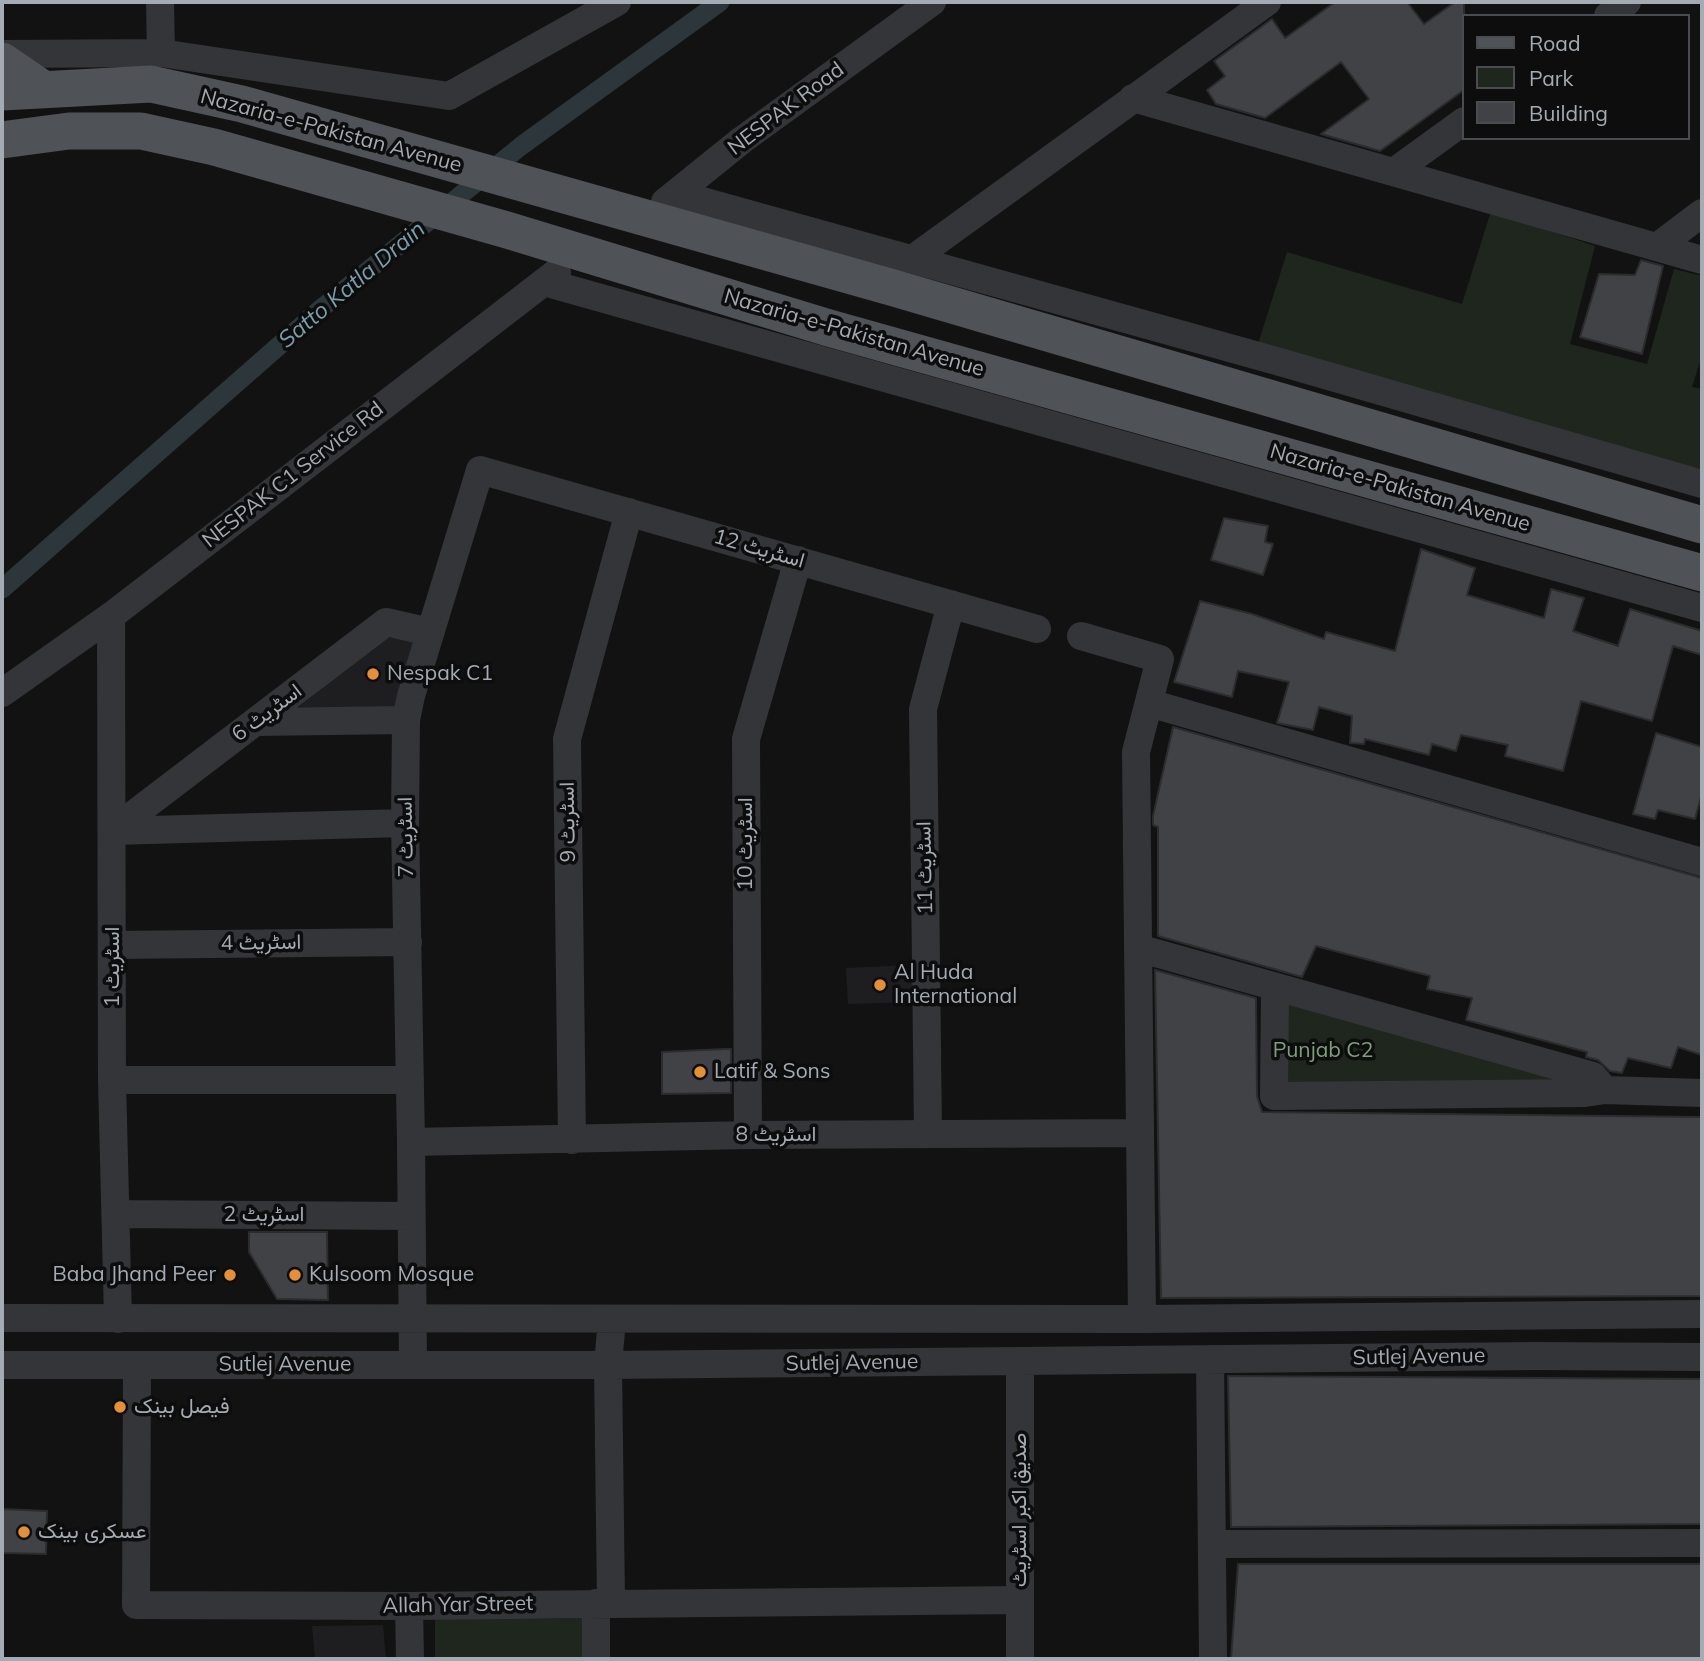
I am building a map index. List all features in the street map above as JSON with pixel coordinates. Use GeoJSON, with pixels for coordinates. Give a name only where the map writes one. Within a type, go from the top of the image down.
{"type":"FeatureCollection","features":[{"type":"Feature","properties":{"kind":"main road"},"geometry":{"type":"LineString","coordinates":[[2,61],[43,89]]}},
{"type":"Feature","properties":{"kind":"main road","name":"Nazaria-e-Pakistan Avenue"},"geometry":{"type":"LineString","coordinates":[[2,92],[151,84],[242,104],[1702,525]]}},
{"type":"Feature","properties":{"kind":"main road"},"geometry":{"type":"LineString","coordinates":[[2,165],[16,154],[69,131]]}},
{"type":"Feature","properties":{"kind":"main road","name":"Nazaria-e-Pakistan Avenue"},"geometry":{"type":"LineString","coordinates":[[2,140],[69,131],[141,131],[215,147],[375,191],[829,328],[1702,573]]}},
{"type":"Feature","properties":{"kind":"main road"},"geometry":{"type":"LineString","coordinates":[[1606,496],[1627,515],[1702,538]]}},
{"type":"Feature","properties":{"kind":"main road"},"geometry":{"type":"LineString","coordinates":[[1605,545],[1627,537],[1702,558]]}},
{"type":"Feature","properties":{"kind":"street"},"geometry":{"type":"LineString","coordinates":[[160,2],[161,52]]}},
{"type":"Feature","properties":{"kind":"street"},"geometry":{"type":"LineString","coordinates":[[2,54],[161,52],[449,96],[617,2]]}},
{"type":"Feature","properties":{"kind":"street","name":"NESPAK Road"},"geometry":{"type":"LineString","coordinates":[[640,217],[677,194],[742,140],[932,2]]}},
{"type":"Feature","properties":{"kind":"street"},"geometry":{"type":"LineString","coordinates":[[914,258],[1267,2]]}},
{"type":"Feature","properties":{"kind":"street"},"geometry":{"type":"LineString","coordinates":[[1611,14],[1627,2]]}},
{"type":"Feature","properties":{"kind":"street"},"geometry":{"type":"LineString","coordinates":[[1133,97],[1702,260]]}},
{"type":"Feature","properties":{"kind":"street"},"geometry":{"type":"LineString","coordinates":[[1395,171],[1462,122]]}},
{"type":"Feature","properties":{"kind":"street"},"geometry":{"type":"LineString","coordinates":[[677,194],[833,239],[914,258],[1702,484]]}},
{"type":"Feature","properties":{"kind":"street"},"geometry":{"type":"LineString","coordinates":[[1657,247],[1702,213]]}},
{"type":"Feature","properties":{"kind":"street","name":"NESPAK C1 Service Rd"},"geometry":{"type":"LineString","coordinates":[[2,692],[111,616],[581,253]]}},
{"type":"Feature","properties":{"kind":"street"},"geometry":{"type":"LineString","coordinates":[[544,282],[1702,608]]}},
{"type":"Feature","properties":{"kind":"street","name":"اسٹریٹ 12"},"geometry":{"type":"LineString","coordinates":[[480,470],[1037,629]]}},
{"type":"Feature","properties":{"kind":"street","name":"اسٹریٹ 7"},"geometry":{"type":"LineString","coordinates":[[412,1366],[406,720],[480,470]]}},
{"type":"Feature","properties":{"kind":"street","name":"اسٹریٹ 9"},"geometry":{"type":"LineString","coordinates":[[572,1140],[567,739],[629,512]]}},
{"type":"Feature","properties":{"kind":"street","name":"اسٹریٹ 10"},"geometry":{"type":"LineString","coordinates":[[748,1135],[746,739],[798,560]]}},
{"type":"Feature","properties":{"kind":"street","name":"اسٹریٹ 11"},"geometry":{"type":"LineString","coordinates":[[928,1134],[923,709],[951,604]]}},
{"type":"Feature","properties":{"kind":"street","name":"اسٹریٹ 1"},"geometry":{"type":"LineString","coordinates":[[111,616],[112,1080],[118,1319]]}},
{"type":"Feature","properties":{"kind":"street","name":"اسٹریٹ 6"},"geometry":{"type":"LineString","coordinates":[[112,831],[386,622],[430,632]]}},
{"type":"Feature","properties":{"kind":"street"},"geometry":{"type":"LineString","coordinates":[[1081,636],[1160,659],[1136,752],[1142,1319]]}},
{"type":"Feature","properties":{"kind":"street"},"geometry":{"type":"LineString","coordinates":[[1150,703],[1702,862]]}},
{"type":"Feature","properties":{"kind":"street"},"geometry":{"type":"LineString","coordinates":[[256,722],[406,720]]}},
{"type":"Feature","properties":{"kind":"street"},"geometry":{"type":"LineString","coordinates":[[112,831],[405,823]]}},
{"type":"Feature","properties":{"kind":"street","name":"اسٹریٹ 4"},"geometry":{"type":"LineString","coordinates":[[113,945],[408,942]]}},
{"type":"Feature","properties":{"kind":"street"},"geometry":{"type":"LineString","coordinates":[[1138,948],[1593,1076],[1605,1090]]}},
{"type":"Feature","properties":{"kind":"street"},"geometry":{"type":"LineString","coordinates":[[1275,988],[1274,1096],[1585,1093],[1605,1090],[1702,1093]]}},
{"type":"Feature","properties":{"kind":"street"},"geometry":{"type":"LineString","coordinates":[[112,1080],[410,1080]]}},
{"type":"Feature","properties":{"kind":"street","name":"اسٹریٹ 8"},"geometry":{"type":"LineString","coordinates":[[411,1142],[748,1135],[1140,1133]]}},
{"type":"Feature","properties":{"kind":"street","name":"اسٹریٹ 2"},"geometry":{"type":"LineString","coordinates":[[116,1214],[411,1216]]}},
{"type":"Feature","properties":{"kind":"street"},"geometry":{"type":"LineString","coordinates":[[1536,1356],[1538,1314]]}},
{"type":"Feature","properties":{"kind":"street","name":"Sutlej Avenue"},"geometry":{"type":"LineString","coordinates":[[2,1318],[1142,1319],[1702,1314]]}},
{"type":"Feature","properties":{"kind":"street"},"geometry":{"type":"LineString","coordinates":[[596,1659],[603,1603],[608,1365],[612,1319]]}},
{"type":"Feature","properties":{"kind":"street","name":"Sutlej Avenue"},"geometry":{"type":"LineString","coordinates":[[2,1365],[412,1366],[1536,1356],[1702,1357]]}},
{"type":"Feature","properties":{"kind":"street"},"geometry":{"type":"LineString","coordinates":[[1210,1359],[1213,1659]]}},
{"type":"Feature","properties":{"kind":"street","name":"صدیق اکبر اسٹریٹ"},"geometry":{"type":"LineString","coordinates":[[1020,1361],[1020,1659]]}},
{"type":"Feature","properties":{"kind":"street","name":"Allah Yar Street"},"geometry":{"type":"LineString","coordinates":[[137,1365],[136,1605],[409,1606],[1020,1600]]}},
{"type":"Feature","properties":{"kind":"street"},"geometry":{"type":"LineString","coordinates":[[1213,1544],[1702,1543]]}},
{"type":"Feature","properties":{"kind":"street"},"geometry":{"type":"LineString","coordinates":[[409,1606],[411,1659]]}},
{"type":"Feature","properties":{"kind":"shaded area","name":"Nespak C1"},"geometry":{"type":"Polygon","coordinates":[[[383,637],[418,641],[397,709],[299,707],[383,637]]]}},
{"type":"Feature","properties":{"kind":"shaded area","name":"Al Huda International"},"geometry":{"type":"Polygon","coordinates":[[[911,965],[913,1002],[848,1004],[846,968],[911,965]]]}},
{"type":"Feature","properties":{"kind":"shaded area"},"geometry":{"type":"Polygon","coordinates":[[[383,1625],[386,1659],[315,1659],[312,1626],[383,1625]]]}},
{"type":"Feature","properties":{"kind":"green space"},"geometry":{"type":"Polygon","coordinates":[[[1491,211],[1595,246],[1570,344],[1647,364],[1674,269],[1702,276],[1702,355],[1692,387],[1702,389],[1702,473],[1258,344],[1287,252],[1462,304],[1491,211]]]}},
{"type":"Feature","properties":{"kind":"green space","name":"Punjab C2"},"geometry":{"type":"Polygon","coordinates":[[[1286,1002],[1574,1084],[1287,1089],[1286,1002]]]}},
{"type":"Feature","properties":{"kind":"green space"},"geometry":{"type":"Polygon","coordinates":[[[435,1619],[584,1619],[584,1659],[435,1659],[435,1619]]]}},
{"type":"Feature","properties":{"kind":"building"},"geometry":{"type":"Polygon","coordinates":[[[1335,2],[1407,2],[1424,24],[1455,2],[1464,2],[1462,91],[1380,151],[1321,134],[1369,99],[1341,62],[1265,118],[1216,104],[1207,90],[1225,76],[1214,61],[1272,19],[1285,38],[1335,2]]]}},
{"type":"Feature","properties":{"kind":"building"},"geometry":{"type":"Polygon","coordinates":[[[1641,260],[1663,266],[1642,354],[1580,337],[1599,274],[1635,275],[1641,260]]]}},
{"type":"Feature","properties":{"kind":"building"},"geometry":{"type":"Polygon","coordinates":[[[1224,518],[1268,526],[1265,542],[1273,544],[1263,575],[1211,560],[1224,518]]]}},
{"type":"Feature","properties":{"kind":"building"},"geometry":{"type":"Polygon","coordinates":[[[1421,549],[1475,568],[1467,595],[1544,618],[1551,589],[1584,598],[1573,631],[1618,646],[1630,609],[1702,631],[1702,655],[1673,646],[1652,721],[1581,701],[1563,771],[1505,756],[1508,745],[1461,735],[1456,751],[1432,744],[1429,755],[1365,739],[1364,744],[1350,743],[1352,716],[1319,707],[1313,730],[1277,723],[1289,682],[1238,671],[1232,697],[1174,682],[1200,601],[1252,614],[1324,639],[1326,632],[1395,651],[1421,549]]]}},
{"type":"Feature","properties":{"kind":"building"},"geometry":{"type":"Polygon","coordinates":[[[1173,727],[1702,878],[1702,1055],[1678,1047],[1671,1068],[1628,1058],[1622,1073],[1610,1071],[1598,1060],[1586,1057],[1587,1052],[1466,1020],[1472,998],[1427,989],[1430,976],[1316,946],[1302,977],[1158,936],[1158,827],[1153,825],[1153,816],[1173,727]]]}},
{"type":"Feature","properties":{"kind":"building"},"geometry":{"type":"Polygon","coordinates":[[[1656,733],[1702,747],[1702,793],[1695,819],[1658,810],[1655,819],[1633,814],[1656,733]]]}},
{"type":"Feature","properties":{"kind":"building"},"geometry":{"type":"Polygon","coordinates":[[[1155,970],[1256,998],[1257,1096],[1262,1112],[1702,1117],[1702,1296],[1161,1298],[1155,970]]]}},
{"type":"Feature","properties":{"kind":"building","name":"Latif & Sons"},"geometry":{"type":"Polygon","coordinates":[[[731,1049],[731,1093],[662,1094],[662,1052],[731,1049]]]}},
{"type":"Feature","properties":{"kind":"building","name":"Kulsoom Mosque"},"geometry":{"type":"Polygon","coordinates":[[[249,1232],[327,1232],[328,1300],[277,1299],[249,1252],[249,1232]]]}},
{"type":"Feature","properties":{"kind":"building"},"geometry":{"type":"Polygon","coordinates":[[[1228,1376],[1702,1379],[1702,1524],[1231,1527],[1228,1376]]]}},
{"type":"Feature","properties":{"kind":"building","name":"عسکری بینک"},"geometry":{"type":"Polygon","coordinates":[[[2,1509],[47,1511],[46,1554],[2,1553],[2,1509]]]}},
{"type":"Feature","properties":{"kind":"building"},"geometry":{"type":"Polygon","coordinates":[[[1238,1564],[1702,1564],[1702,1659],[1231,1659],[1238,1564]]]}},
{"type":"Feature","properties":{"kind":"waterway","name":"Satto Katla Drain"},"geometry":{"type":"LineString","coordinates":[[2,589],[323,307],[521,146],[720,2]]}},
{"type":"Feature","properties":{"kind":"place","name":"Nespak C1"},"geometry":{"type":"Point","coordinates":[373,674]}},
{"type":"Feature","properties":{"kind":"place","name":"Al Huda International"},"geometry":{"type":"Point","coordinates":[880,985]}},
{"type":"Feature","properties":{"kind":"place","name":"Latif & Sons"},"geometry":{"type":"Point","coordinates":[700,1072]}},
{"type":"Feature","properties":{"kind":"place","name":"Baba Jhand Peer"},"geometry":{"type":"Point","coordinates":[230,1275]}},
{"type":"Feature","properties":{"kind":"place","name":"Kulsoom Mosque"},"geometry":{"type":"Point","coordinates":[295,1275]}},
{"type":"Feature","properties":{"kind":"place","name":"فیصل بینک"},"geometry":{"type":"Point","coordinates":[120,1407]}},
{"type":"Feature","properties":{"kind":"place","name":"عسکری بینک"},"geometry":{"type":"Point","coordinates":[24,1532]}}]}
